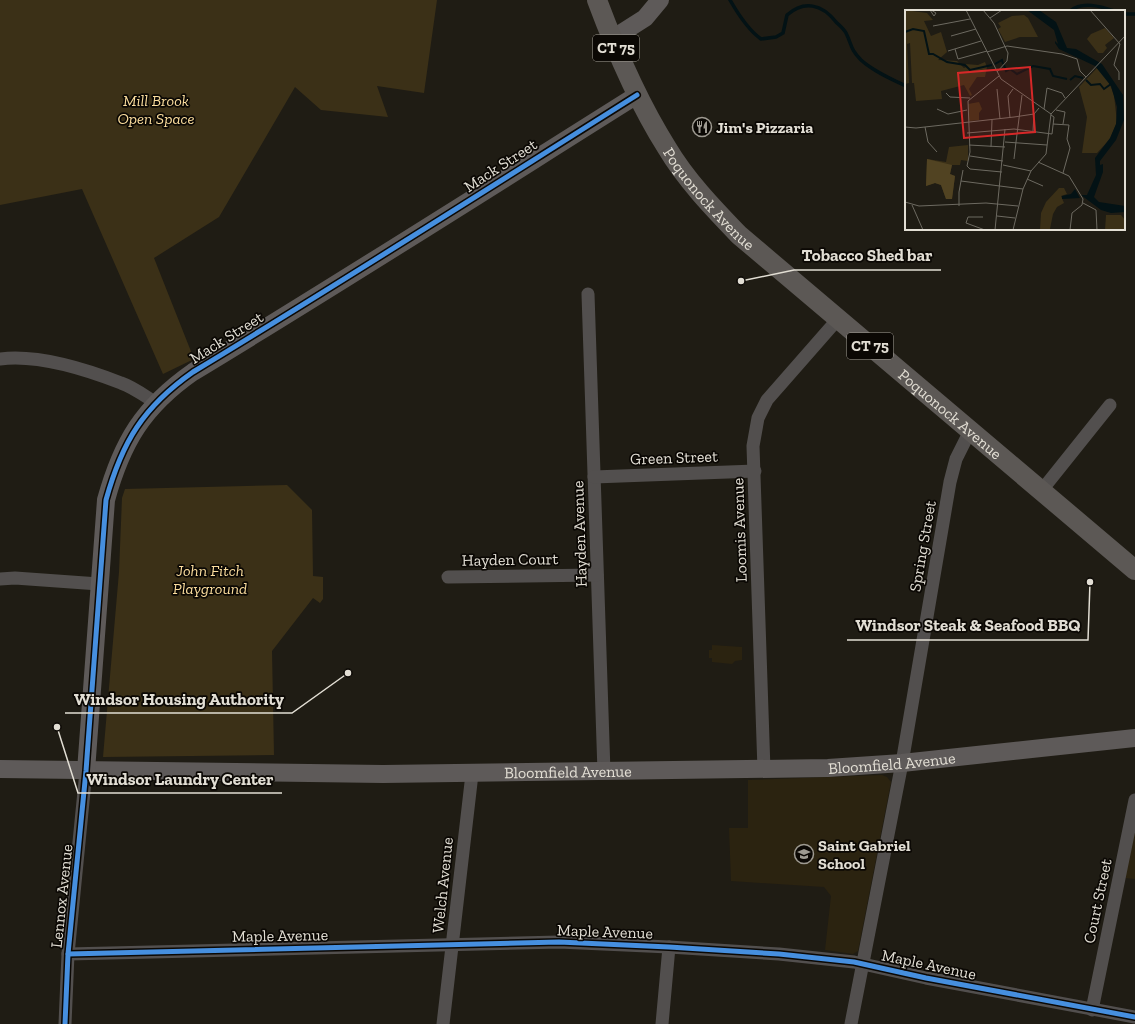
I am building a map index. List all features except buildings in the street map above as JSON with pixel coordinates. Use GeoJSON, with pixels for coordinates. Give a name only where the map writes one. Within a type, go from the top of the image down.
{"type":"FeatureCollection","features":[{"type":"Feature","properties":{"kind":"main road","name":"Poquonock Avenue"},"geometry":{"type":"LineString","coordinates":[[597,0],[612,39],[637,95],[667,150],[700,194],[739,235],[1135,570]]}},
{"type":"Feature","properties":{"kind":"main road"},"geometry":{"type":"LineString","coordinates":[[612,39],[645,18],[660,0]]}},
{"type":"Feature","properties":{"kind":"main road","name":"Mack Street"},"geometry":{"type":"LineString","coordinates":[[86,772],[106,500],[113,473],[125,445],[139,422],[173,386],[193,372],[431,226],[540,155],[637,95]]}},
{"type":"Feature","properties":{"kind":"main road","name":"Bloomfield Avenue"},"geometry":{"type":"LineString","coordinates":[[0,769],[86,772],[472,774],[764,770],[828,768],[902,763],[1135,738]]}},
{"type":"Feature","properties":{"kind":"street","name":"Hayden Avenue"},"geometry":{"type":"LineString","coordinates":[[588,294],[604,772]]}},
{"type":"Feature","properties":{"kind":"street","name":"Loomis Avenue"},"geometry":{"type":"LineString","coordinates":[[764,770],[755,431],[758,418],[767,400],[838,319]]}},
{"type":"Feature","properties":{"kind":"street"},"geometry":{"type":"LineString","coordinates":[[0,359],[31,358],[77,369],[122,383],[156,403]]}},
{"type":"Feature","properties":{"kind":"street"},"geometry":{"type":"LineString","coordinates":[[1042,490],[1110,405]]}},
{"type":"Feature","properties":{"kind":"street","name":"Spring Street"},"geometry":{"type":"LineString","coordinates":[[851,1024],[864,964],[902,763],[950,482],[956,459],[970,431]]}},
{"type":"Feature","properties":{"kind":"street","name":"Green Street"},"geometry":{"type":"LineString","coordinates":[[594,477],[755,471]]}},
{"type":"Feature","properties":{"kind":"street","name":"Hayden Court"},"geometry":{"type":"LineString","coordinates":[[448,577],[597,575]]}},
{"type":"Feature","properties":{"kind":"street"},"geometry":{"type":"LineString","coordinates":[[0,580],[15,578],[100,584]]}},
{"type":"Feature","properties":{"kind":"street","name":"Lennox Avenue"},"geometry":{"type":"LineString","coordinates":[[65,1024],[68,954],[86,772]]}},
{"type":"Feature","properties":{"kind":"street","name":"Welch Avenue"},"geometry":{"type":"LineString","coordinates":[[443,1024],[472,774]]}},
{"type":"Feature","properties":{"kind":"street","name":"Court Street"},"geometry":{"type":"LineString","coordinates":[[1092,1010],[1135,800]]}},
{"type":"Feature","properties":{"kind":"street","name":"Maple Avenue"},"geometry":{"type":"LineString","coordinates":[[68,954],[559,942],[669,947],[798,956],[864,964],[919,977],[1135,1018]]}},
{"type":"Feature","properties":{"kind":"street"},"geometry":{"type":"LineString","coordinates":[[662,1024],[669,947]]}},
{"type":"Feature","properties":{"kind":"shaded area"},"geometry":{"type":"Polygon","coordinates":[[[712,645],[742,647],[742,660],[735,661],[732,664],[712,662],[712,658],[709,658],[709,650],[712,650],[712,645]]]}},
{"type":"Feature","properties":{"kind":"shaded area","name":"Saint Gabriel School"},"geometry":{"type":"Polygon","coordinates":[[[882,775],[887,777],[891,782],[858,951],[853,954],[825,950],[831,896],[824,887],[731,881],[729,828],[748,828],[748,780],[882,775]]]}},
{"type":"Feature","properties":{"kind":"shaded area"},"geometry":{"type":"Polygon","coordinates":[[[1135,829],[1135,879],[1125,878],[1135,829]]]}},
{"type":"Feature","properties":{"kind":"green space","name":"Mill Brook Open Space"},"geometry":{"type":"Polygon","coordinates":[[[0,0],[437,0],[424,93],[377,86],[388,117],[321,110],[295,87],[219,217],[154,258],[194,359],[163,374],[82,189],[0,205],[0,0]]]}},
{"type":"Feature","properties":{"kind":"green space","name":"John Fitch Playground"},"geometry":{"type":"Polygon","coordinates":[[[287,485],[312,510],[313,576],[323,577],[323,599],[320,603],[313,598],[272,651],[274,755],[103,757],[119,572],[122,498],[125,489],[287,485]]]}},
{"type":"Feature","properties":{"kind":"waterway"},"geometry":{"type":"LineString","coordinates":[[730,0],[740,16],[761,39],[776,37],[783,33],[787,15],[793,10],[806,6],[819,8],[831,16],[844,30],[853,50],[861,60],[888,78],[905,86]]}},
{"type":"Feature","properties":{"kind":"waterway"},"geometry":{"type":"LineString","coordinates":[[1072,10],[1086,5],[1103,7],[1111,10]]}},
{"type":"Feature","properties":{"kind":"waterway"},"geometry":{"type":"LineString","coordinates":[[1125,14],[1135,14]]}},
{"type":"Feature","properties":{"kind":"cycle path"},"geometry":{"type":"LineString","coordinates":[[65,1024],[68,954],[86,771],[106,500],[112,479],[127,443],[137,427],[161,399],[193,372],[637,95]]}},
{"type":"Feature","properties":{"kind":"cycle path"},"geometry":{"type":"LineString","coordinates":[[68,954],[559,942],[669,947],[779,954],[854,962],[926,978],[1135,1017]]}},
{"type":"Feature","properties":{"kind":"place","name":"Jim's Pizzaria"},"geometry":{"type":"Point","coordinates":[702,127]}},
{"type":"Feature","properties":{"kind":"place","name":"Tobacco Shed bar"},"geometry":{"type":"Point","coordinates":[741,281]}},
{"type":"Feature","properties":{"kind":"place","name":"Windsor Steak & Seafood BBQ"},"geometry":{"type":"Point","coordinates":[1090,582]}},
{"type":"Feature","properties":{"kind":"place","name":"Windsor Housing Authority"},"geometry":{"type":"Point","coordinates":[348,673]}},
{"type":"Feature","properties":{"kind":"place","name":"Windsor Laundry Center"},"geometry":{"type":"Point","coordinates":[57,727]}},
{"type":"Feature","properties":{"kind":"place","name":"Saint Gabriel School"},"geometry":{"type":"Point","coordinates":[804,854]}}]}
